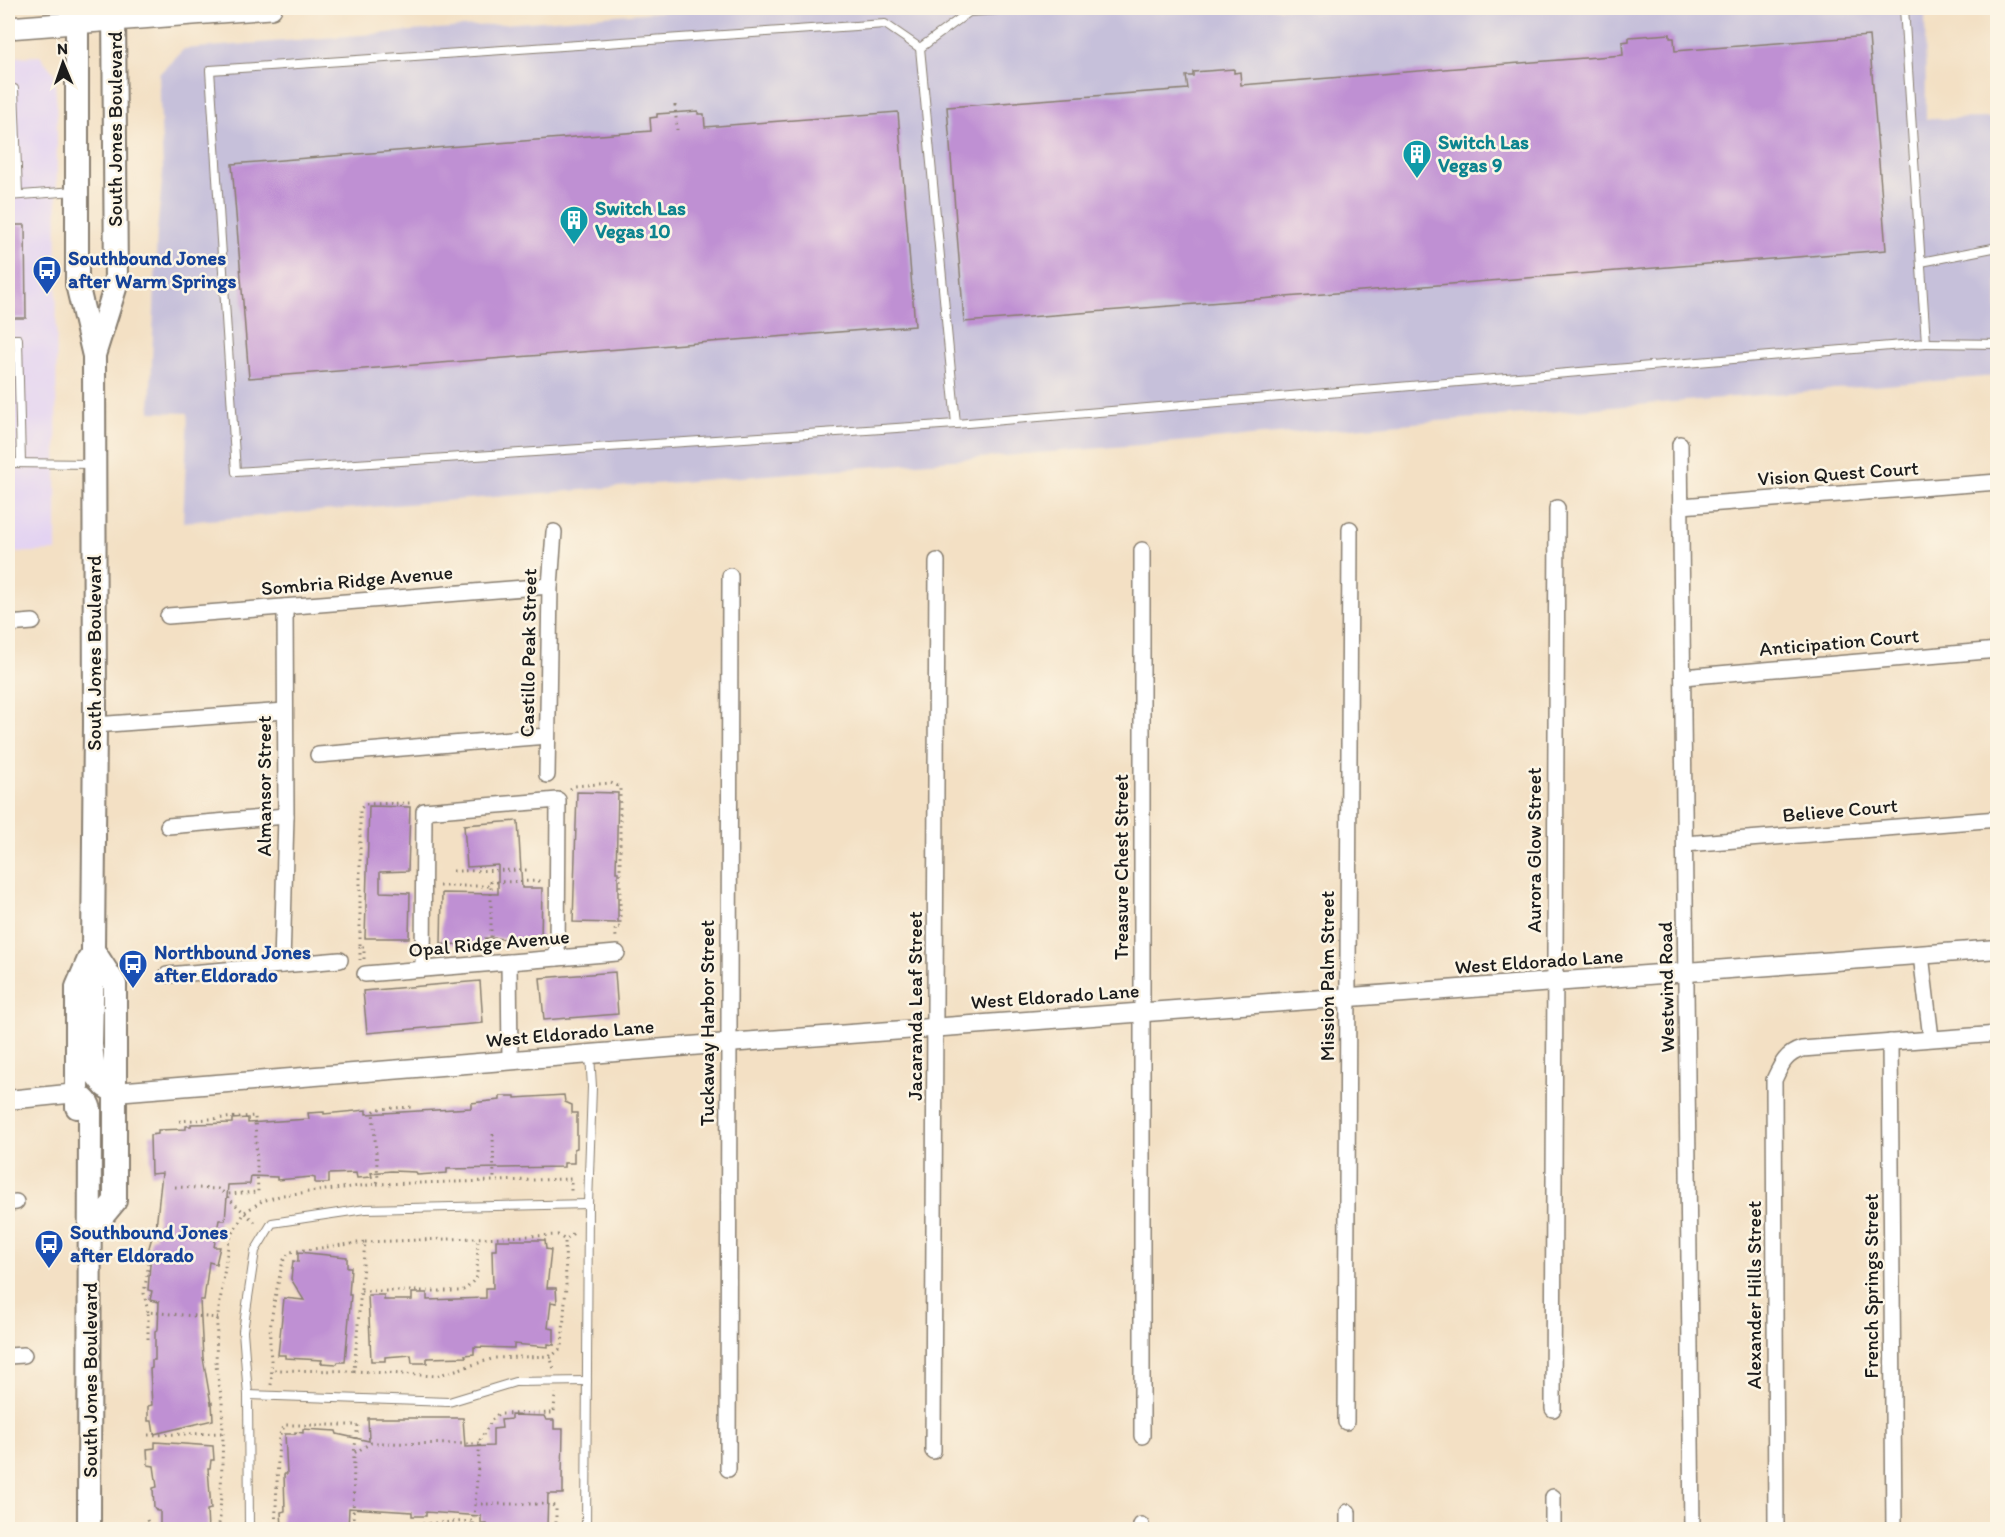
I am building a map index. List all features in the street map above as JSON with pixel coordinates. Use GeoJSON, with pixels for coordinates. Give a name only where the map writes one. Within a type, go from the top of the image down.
{"type":"FeatureCollection","features":[{"type":"Feature","properties":{"kind":"main road"},"geometry":{"type":"LineString","coordinates":[[8,28],[77,16],[271,8]]}},
{"type":"Feature","properties":{"kind":"main road","name":"South Jones Boulevard"},"geometry":{"type":"LineString","coordinates":[[94,356],[116,285],[114,14]]}},
{"type":"Feature","properties":{"kind":"main road","name":"South Jones Boulevard"},"geometry":{"type":"LineString","coordinates":[[77,16],[77,284],[94,356],[93,950],[76,987],[75,1203],[91,1230],[89,1530]]}},
{"type":"Feature","properties":{"kind":"main road"},"geometry":{"type":"LineString","coordinates":[[91,1230],[115,1201],[115,984],[93,950]]}},
{"type":"Feature","properties":{"kind":"street","name":"Westwind Road"},"geometry":{"type":"LineString","coordinates":[[1680,444],[1692,1530]]}},
{"type":"Feature","properties":{"kind":"street","name":"Vision Quest Court"},"geometry":{"type":"LineString","coordinates":[[1681,506],[1998,482]]}},
{"type":"Feature","properties":{"kind":"street","name":"Aurora Glow Street"},"geometry":{"type":"LineString","coordinates":[[1553,1409],[1557,508]]}},
{"type":"Feature","properties":{"kind":"street","name":"Mission Palm Street"},"geometry":{"type":"LineString","coordinates":[[1346,1422],[1350,530]]}},
{"type":"Feature","properties":{"kind":"street","name":"Castillo Peak Street"},"geometry":{"type":"LineString","coordinates":[[547,775],[550,586],[554,531]]}},
{"type":"Feature","properties":{"kind":"street","name":"Treasure Chest Street"},"geometry":{"type":"LineString","coordinates":[[1142,550],[1142,1436]]}},
{"type":"Feature","properties":{"kind":"street","name":"Jacaranda Leaf Street"},"geometry":{"type":"LineString","coordinates":[[933,1451],[937,561]]}},
{"type":"Feature","properties":{"kind":"street","name":"Tuckaway Harbor Street"},"geometry":{"type":"LineString","coordinates":[[728,1469],[730,576]]}},
{"type":"Feature","properties":{"kind":"street","name":"Sombria Ridge Avenue"},"geometry":{"type":"LineString","coordinates":[[168,616],[550,586]]}},
{"type":"Feature","properties":{"kind":"street","name":"Almansor Street"},"geometry":{"type":"LineString","coordinates":[[282,965],[286,816],[285,607]]}},
{"type":"Feature","properties":{"kind":"street"},"geometry":{"type":"LineString","coordinates":[[8,624],[33,622]]}},
{"type":"Feature","properties":{"kind":"street","name":"Anticipation Court"},"geometry":{"type":"LineString","coordinates":[[1683,677],[1998,650]]}},
{"type":"Feature","properties":{"kind":"street"},"geometry":{"type":"LineString","coordinates":[[95,725],[285,711]]}},
{"type":"Feature","properties":{"kind":"street"},"geometry":{"type":"LineString","coordinates":[[318,755],[547,736]]}},
{"type":"Feature","properties":{"kind":"street"},"geometry":{"type":"LineString","coordinates":[[423,969],[424,811],[558,800],[557,958]]}},
{"type":"Feature","properties":{"kind":"street"},"geometry":{"type":"LineString","coordinates":[[168,825],[286,816]]}},
{"type":"Feature","properties":{"kind":"street","name":"Believe Court"},"geometry":{"type":"LineString","coordinates":[[1685,844],[1998,819]]}},
{"type":"Feature","properties":{"kind":"street","name":"West Eldorado Lane"},"geometry":{"type":"LineString","coordinates":[[115,1092],[728,1043],[1998,949]]}},
{"type":"Feature","properties":{"kind":"street","name":"Opal Ridge Avenue"},"geometry":{"type":"LineString","coordinates":[[365,974],[617,953]]}},
{"type":"Feature","properties":{"kind":"street"},"geometry":{"type":"LineString","coordinates":[[1921,955],[1931,1038]]}},
{"type":"Feature","properties":{"kind":"street"},"geometry":{"type":"LineString","coordinates":[[167,975],[340,960]]}},
{"type":"Feature","properties":{"kind":"street"},"geometry":{"type":"LineString","coordinates":[[509,962],[510,1060]]}},
{"type":"Feature","properties":{"kind":"street"},"geometry":{"type":"LineString","coordinates":[[1890,1042],[1998,1035]]}},
{"type":"Feature","properties":{"kind":"street","name":"Alexander Hills Street"},"geometry":{"type":"LineString","coordinates":[[1776,1530],[1774,1080],[1782,1062],[1793,1052],[1802,1049],[1890,1042]]}},
{"type":"Feature","properties":{"kind":"street","name":"French Springs Street"},"geometry":{"type":"LineString","coordinates":[[1890,1042],[1894,1530]]}},
{"type":"Feature","properties":{"kind":"street"},"geometry":{"type":"LineString","coordinates":[[8,1100],[77,1094]]}},
{"type":"Feature","properties":{"kind":"street"},"geometry":{"type":"LineString","coordinates":[[8,1356],[24,1355]]}},
{"type":"Feature","properties":{"kind":"street"},"geometry":{"type":"LineString","coordinates":[[1553,1497],[1553,1530]]}},
{"type":"Feature","properties":{"kind":"street"},"geometry":{"type":"LineString","coordinates":[[1348,1512],[1348,1530]]}},
{"type":"Feature","properties":{"kind":"lane"},"geometry":{"type":"LineString","coordinates":[[920,48],[969,12],[1028,8]]}},
{"type":"Feature","properties":{"kind":"lane"},"geometry":{"type":"LineString","coordinates":[[1904,8],[1926,344]]}},
{"type":"Feature","properties":{"kind":"lane"},"geometry":{"type":"LineString","coordinates":[[920,48],[885,24],[210,70],[236,472],[956,424],[1926,344],[1998,344]]}},
{"type":"Feature","properties":{"kind":"lane"},"geometry":{"type":"LineString","coordinates":[[920,48],[956,424]]}},
{"type":"Feature","properties":{"kind":"lane"},"geometry":{"type":"LineString","coordinates":[[8,88],[14,89],[18,194]]}},
{"type":"Feature","properties":{"kind":"lane"},"geometry":{"type":"LineString","coordinates":[[8,196],[77,191]]}},
{"type":"Feature","properties":{"kind":"lane"},"geometry":{"type":"LineString","coordinates":[[1921,262],[1998,247]]}},
{"type":"Feature","properties":{"kind":"lane"},"geometry":{"type":"LineString","coordinates":[[8,339],[18,339],[21,462]]}},
{"type":"Feature","properties":{"kind":"lane"},"geometry":{"type":"LineString","coordinates":[[8,463],[94,465]]}},
{"type":"Feature","properties":{"kind":"lane"},"geometry":{"type":"LineString","coordinates":[[586,1530],[588,1204],[592,1087],[590,1054]]}},
{"type":"Feature","properties":{"kind":"lane"},"geometry":{"type":"LineString","coordinates":[[249,1527],[248,1395],[243,1331],[255,1251],[272,1223],[365,1209],[588,1204]]}},
{"type":"Feature","properties":{"kind":"lane"},"geometry":{"type":"LineString","coordinates":[[248,1395],[449,1402],[515,1382],[586,1381]]}},
{"type":"Feature","properties":{"kind":"path"},"geometry":{"type":"LineString","coordinates":[[675,105],[677,130]]}},
{"type":"Feature","properties":{"kind":"path"},"geometry":{"type":"LineString","coordinates":[[558,800],[575,786],[611,783],[620,787],[620,927],[615,928],[617,953]]}},
{"type":"Feature","properties":{"kind":"path"},"geometry":{"type":"LineString","coordinates":[[365,974],[364,947],[360,947],[360,809],[365,804],[413,802],[424,811]]}},
{"type":"Feature","properties":{"kind":"path"},"geometry":{"type":"LineString","coordinates":[[453,871],[527,870]]}},
{"type":"Feature","properties":{"kind":"path"},"geometry":{"type":"LineString","coordinates":[[491,949],[491,882],[557,881]]}},
{"type":"Feature","properties":{"kind":"path"},"geometry":{"type":"LineString","coordinates":[[423,886],[491,886]]}},
{"type":"Feature","properties":{"kind":"path"},"geometry":{"type":"LineString","coordinates":[[377,1184],[373,1112],[377,1109],[412,1107]]}},
{"type":"Feature","properties":{"kind":"path"},"geometry":{"type":"LineString","coordinates":[[175,1187],[218,1189],[227,1194],[258,1192],[255,1116],[179,1121]]}},
{"type":"Feature","properties":{"kind":"path"},"geometry":{"type":"LineString","coordinates":[[493,1134],[494,1181]]}},
{"type":"Feature","properties":{"kind":"path"},"geometry":{"type":"LineString","coordinates":[[218,1530],[223,1433],[222,1401],[216,1366],[218,1318],[229,1240],[245,1212],[262,1201],[283,1195],[377,1184],[571,1179],[571,1192],[576,1204],[579,1226],[565,1240]]}},
{"type":"Feature","properties":{"kind":"path"},"geometry":{"type":"LineString","coordinates":[[227,1194],[228,1198],[266,1233]]}},
{"type":"Feature","properties":{"kind":"path"},"geometry":{"type":"LineString","coordinates":[[269,1395],[273,1370],[270,1330],[283,1261],[290,1252],[365,1242],[478,1237],[558,1235],[565,1240]]}},
{"type":"Feature","properties":{"kind":"path"},"geometry":{"type":"LineString","coordinates":[[361,1291],[460,1291],[466,1289],[477,1277],[478,1237]]}},
{"type":"Feature","properties":{"kind":"path"},"geometry":{"type":"LineString","coordinates":[[550,1358],[562,1347],[564,1336],[565,1240]]}},
{"type":"Feature","properties":{"kind":"path"},"geometry":{"type":"LineString","coordinates":[[354,1371],[365,1242]]}},
{"type":"Feature","properties":{"kind":"path"},"geometry":{"type":"LineString","coordinates":[[148,1339],[148,1312],[144,1293],[149,1263]]}},
{"type":"Feature","properties":{"kind":"path"},"geometry":{"type":"LineString","coordinates":[[148,1312],[218,1318]]}},
{"type":"Feature","properties":{"kind":"path"},"geometry":{"type":"LineString","coordinates":[[273,1370],[354,1371],[436,1376],[495,1359],[550,1356],[550,1358]]}},
{"type":"Feature","properties":{"kind":"path"},"geometry":{"type":"LineString","coordinates":[[473,1530],[480,1440],[498,1414],[554,1413],[555,1382],[550,1358]]}},
{"type":"Feature","properties":{"kind":"path"},"geometry":{"type":"LineString","coordinates":[[275,1530],[279,1436],[285,1425],[358,1425],[354,1453],[353,1530]]}},
{"type":"Feature","properties":{"kind":"path"},"geometry":{"type":"LineString","coordinates":[[148,1436],[223,1433]]}},
{"type":"Feature","properties":{"kind":"path"},"geometry":{"type":"LineString","coordinates":[[354,1453],[371,1443],[479,1444]]}},
{"type":"Feature","properties":{"kind":"path"},"geometry":{"type":"LineString","coordinates":[[475,1504],[551,1504],[556,1508],[556,1530]]}},
{"type":"Feature","properties":{"kind":"path"},"geometry":{"type":"LineString","coordinates":[[147,1520],[151,1530]]}},
{"type":"Feature","properties":{"kind":"path"},"geometry":{"type":"LineString","coordinates":[[381,1530],[418,1524],[473,1521]]}},
{"type":"Feature","properties":{"kind":"shaded area"},"geometry":{"type":"Polygon","coordinates":[[[706,8],[1925,8],[1926,119],[1997,118],[1997,376],[183,522],[188,413],[150,412],[157,232],[163,172],[159,74],[184,49],[706,8]]]}},
{"type":"Feature","properties":{"kind":"shaded area"},"geometry":{"type":"Polygon","coordinates":[[[40,56],[54,73],[57,106],[56,551],[8,553],[8,57],[40,56]]]}},
{"type":"Feature","properties":{"kind":"building","name":"Switch Las Vegas 9"},"geometry":{"type":"Polygon","coordinates":[[[1670,34],[1670,38],[1674,38],[1675,51],[1869,36],[1886,250],[964,322],[947,107],[1188,89],[1186,76],[1193,76],[1193,72],[1234,69],[1234,73],[1240,72],[1241,85],[1623,55],[1622,42],[1629,41],[1629,37],[1670,34]]]}},
{"type":"Feature","properties":{"kind":"building","name":"Switch Las Vegas 10"},"geometry":{"type":"Polygon","coordinates":[[[698,111],[698,114],[704,114],[705,127],[898,112],[915,326],[249,378],[232,164],[651,131],[650,118],[657,117],[657,114],[698,111]]]}},
{"type":"Feature","properties":{"kind":"building"},"geometry":{"type":"Polygon","coordinates":[[[8,225],[25,225],[26,318],[11,318],[11,305],[8,305],[8,225]]]}},
{"type":"Feature","properties":{"kind":"building"},"geometry":{"type":"Polygon","coordinates":[[[577,792],[618,793],[616,872],[618,872],[618,923],[573,922],[577,792]]]}},
{"type":"Feature","properties":{"kind":"building"},"geometry":{"type":"Polygon","coordinates":[[[369,806],[410,807],[408,871],[380,872],[380,892],[410,893],[409,938],[365,938],[369,806]]]}},
{"type":"Feature","properties":{"kind":"building"},"geometry":{"type":"Polygon","coordinates":[[[518,821],[522,888],[542,888],[541,940],[485,938],[485,945],[441,944],[442,893],[498,894],[498,865],[467,867],[464,825],[518,821]]]}},
{"type":"Feature","properties":{"kind":"building"},"geometry":{"type":"Polygon","coordinates":[[[615,972],[618,1014],[544,1020],[540,978],[615,972]]]}},
{"type":"Feature","properties":{"kind":"building"},"geometry":{"type":"Polygon","coordinates":[[[480,981],[483,1023],[367,1033],[363,991],[480,981]]]}},
{"type":"Feature","properties":{"kind":"building"},"geometry":{"type":"Polygon","coordinates":[[[564,1095],[565,1102],[572,1105],[572,1113],[577,1113],[577,1148],[574,1149],[574,1163],[564,1163],[564,1167],[447,1169],[447,1173],[417,1175],[416,1172],[391,1171],[371,1173],[372,1177],[357,1178],[356,1173],[329,1174],[329,1183],[315,1183],[315,1178],[311,1177],[277,1180],[277,1177],[251,1176],[250,1184],[228,1185],[225,1220],[219,1220],[214,1247],[220,1247],[216,1264],[209,1262],[204,1300],[200,1300],[203,1358],[213,1420],[154,1434],[152,1421],[148,1421],[148,1406],[152,1405],[150,1369],[152,1360],[155,1360],[155,1331],[158,1329],[159,1302],[150,1300],[152,1291],[148,1290],[151,1252],[148,1251],[152,1237],[155,1237],[162,1173],[151,1174],[150,1135],[158,1134],[158,1130],[186,1129],[186,1126],[191,1126],[191,1124],[232,1123],[232,1119],[248,1118],[248,1123],[309,1119],[308,1113],[324,1112],[324,1114],[366,1110],[366,1114],[471,1108],[471,1103],[500,1100],[500,1096],[515,1096],[515,1098],[564,1095]]]}},
{"type":"Feature","properties":{"kind":"building"},"geometry":{"type":"Polygon","coordinates":[[[496,1240],[545,1240],[546,1249],[551,1250],[547,1288],[556,1288],[557,1303],[551,1302],[548,1328],[554,1329],[554,1345],[548,1344],[548,1347],[514,1344],[514,1348],[474,1347],[474,1354],[465,1355],[466,1357],[427,1358],[427,1363],[412,1363],[411,1355],[385,1357],[385,1361],[371,1361],[368,1295],[384,1295],[384,1300],[412,1300],[412,1293],[427,1293],[427,1300],[486,1298],[486,1288],[493,1288],[492,1250],[496,1250],[496,1240]]]}},
{"type":"Feature","properties":{"kind":"building"},"geometry":{"type":"Polygon","coordinates":[[[298,1252],[347,1257],[347,1267],[351,1267],[349,1295],[351,1295],[345,1362],[321,1363],[322,1360],[285,1358],[285,1355],[278,1355],[284,1298],[304,1300],[291,1279],[293,1261],[298,1262],[298,1252]]]}},
{"type":"Feature","properties":{"kind":"building"},"geometry":{"type":"Polygon","coordinates":[[[511,1415],[544,1416],[546,1420],[554,1420],[554,1429],[563,1429],[563,1494],[548,1494],[547,1526],[542,1526],[542,1530],[487,1530],[487,1524],[481,1524],[481,1516],[426,1512],[426,1516],[412,1516],[412,1512],[349,1508],[348,1530],[287,1530],[282,1527],[281,1512],[285,1511],[284,1474],[287,1474],[285,1434],[303,1433],[303,1429],[336,1431],[337,1434],[369,1441],[368,1418],[463,1418],[465,1447],[493,1446],[493,1429],[502,1428],[501,1420],[511,1419],[511,1415]]]}},
{"type":"Feature","properties":{"kind":"building"},"geometry":{"type":"Polygon","coordinates":[[[155,1442],[213,1446],[214,1460],[211,1460],[210,1468],[208,1468],[211,1509],[207,1510],[208,1530],[160,1530],[160,1511],[154,1507],[153,1488],[157,1487],[154,1466],[148,1465],[147,1449],[155,1448],[155,1442]]]}},
{"type":"Feature","properties":{"kind":"place","name":"Switch Las Vegas 9"},"geometry":{"type":"Point","coordinates":[1417,180]}},
{"type":"Feature","properties":{"kind":"place","name":"Switch Las Vegas 10"},"geometry":{"type":"Point","coordinates":[574,246]}},
{"type":"Feature","properties":{"kind":"place","name":"Southbound Jones after Warm Springs"},"geometry":{"type":"Point","coordinates":[47,296]}},
{"type":"Feature","properties":{"kind":"place","name":"Northbound Jones after Eldorado"},"geometry":{"type":"Point","coordinates":[133,990]}},
{"type":"Feature","properties":{"kind":"place","name":"Southbound Jones after Eldorado"},"geometry":{"type":"Point","coordinates":[49,1270]}}]}
